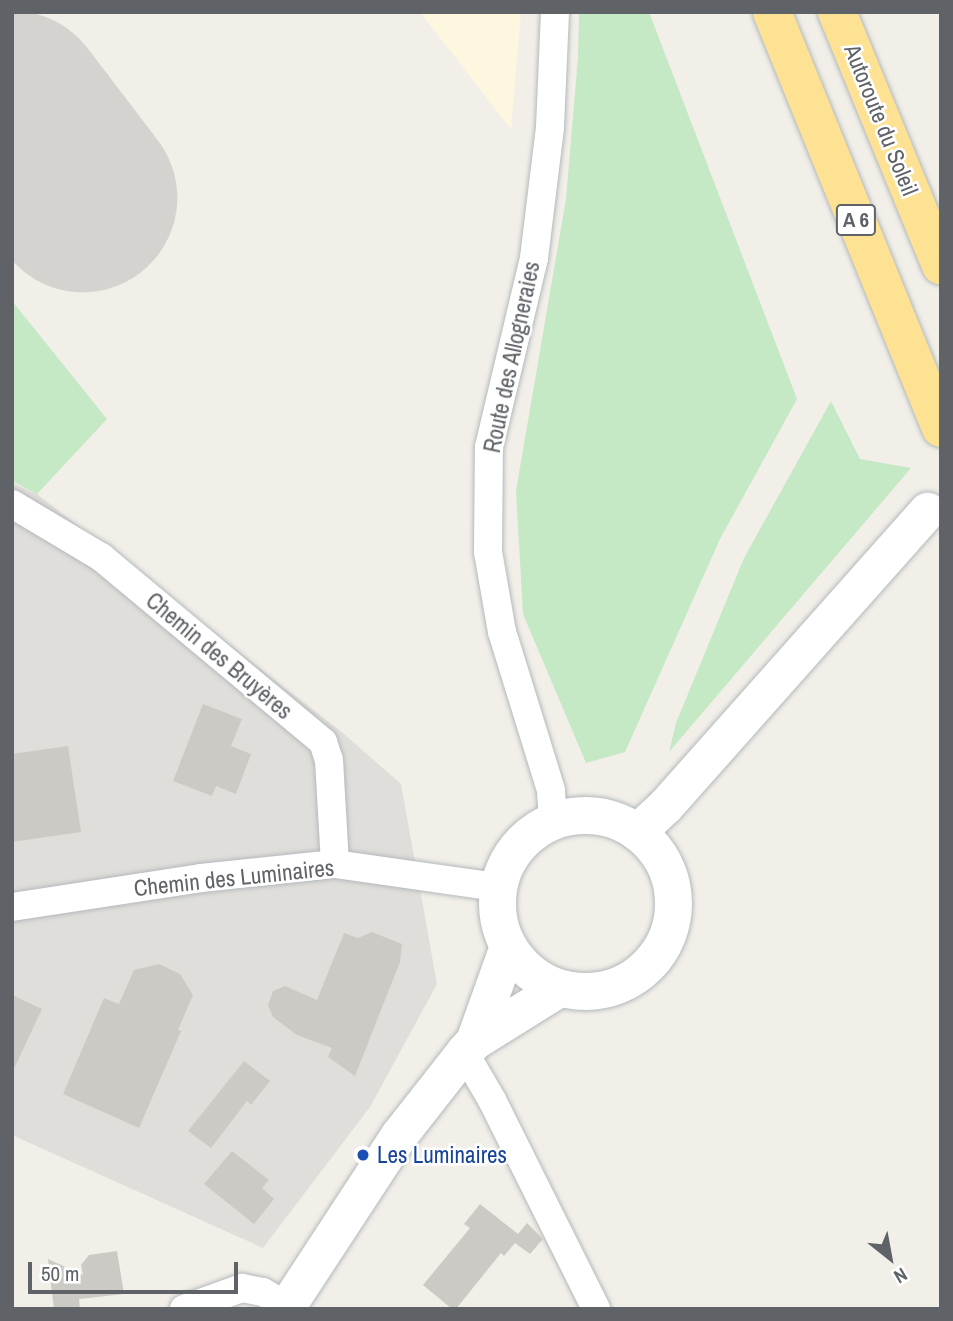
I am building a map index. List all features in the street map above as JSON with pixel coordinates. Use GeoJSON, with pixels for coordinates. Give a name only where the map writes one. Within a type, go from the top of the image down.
{"type":"FeatureCollection","features":[{"type":"Feature","properties":{"kind":"highway","name":"A 6"},"geometry":{"type":"LineString","coordinates":[[772,12],[941,428]]}},
{"type":"Feature","properties":{"kind":"highway","name":"Autoroute du Soleil"},"geometry":{"type":"LineString","coordinates":[[837,12],[941,266]]}},
{"type":"Feature","properties":{"kind":"street","name":"Route des Allogneraies"},"geometry":{"type":"LineString","coordinates":[[553,820],[551,790],[502,632],[488,552],[489,447],[534,258],[550,127],[555,12]]}},
{"type":"Feature","properties":{"kind":"street","name":"Chemin des Bruyères"},"geometry":{"type":"LineString","coordinates":[[12,504],[101,557],[323,742],[329,760],[335,864]]}},
{"type":"Feature","properties":{"kind":"street"},"geometry":{"type":"LineString","coordinates":[[638,831],[665,806],[927,511]]}},
{"type":"Feature","properties":{"kind":"street"},"geometry":{"type":"LineString","coordinates":[[582,814],[611,818],[638,831],[657,851],[670,875],[674,902],[670,930],[658,954],[638,974],[614,987],[586,992],[559,988],[539,979],[521,964],[508,946],[499,925],[497,887],[510,856],[529,835],[553,820],[582,814]]}},
{"type":"Feature","properties":{"kind":"street","name":"Chemin des Luminaires"},"geometry":{"type":"LineString","coordinates":[[12,907],[201,878],[335,864],[497,887]]}},
{"type":"Feature","properties":{"kind":"street"},"geometry":{"type":"LineString","coordinates":[[184,1309],[242,1288],[263,1292],[286,1307],[400,1135],[469,1046],[508,946]]}},
{"type":"Feature","properties":{"kind":"street"},"geometry":{"type":"LineString","coordinates":[[469,1046],[559,988]]}},
{"type":"Feature","properties":{"kind":"street"},"geometry":{"type":"LineString","coordinates":[[469,1046],[492,1100],[596,1309]]}},
{"type":"Feature","properties":{"kind":"shaded area"},"geometry":{"type":"Polygon","coordinates":[[[420,12],[521,12],[511,129],[420,12]]]}},
{"type":"Feature","properties":{"kind":"shaded area"},"geometry":{"type":"Polygon","coordinates":[[[12,483],[37,494],[344,734],[401,784],[437,984],[370,1107],[263,1248],[12,1135],[12,483]]]}},
{"type":"Feature","properties":{"kind":"green space"},"geometry":{"type":"Polygon","coordinates":[[[579,12],[649,12],[797,399],[720,539],[625,752],[586,763],[523,614],[516,491],[566,199],[578,57],[579,12]]]}},
{"type":"Feature","properties":{"kind":"green space"},"geometry":{"type":"Polygon","coordinates":[[[12,301],[107,419],[37,494],[12,481],[12,301]]]}},
{"type":"Feature","properties":{"kind":"green space"},"geometry":{"type":"Polygon","coordinates":[[[831,401],[860,459],[911,468],[669,752],[676,723],[744,558],[831,401]]]}},
{"type":"Feature","properties":{"kind":"building"},"geometry":{"type":"Polygon","coordinates":[[[203,704],[242,719],[231,746],[251,754],[236,794],[216,786],[212,796],[173,781],[203,704]]]}},
{"type":"Feature","properties":{"kind":"building"},"geometry":{"type":"Polygon","coordinates":[[[68,746],[81,832],[12,842],[12,754],[68,746]]]}},
{"type":"Feature","properties":{"kind":"building"},"geometry":{"type":"Polygon","coordinates":[[[372,932],[402,944],[400,962],[355,1076],[328,1057],[332,1048],[297,1035],[273,1017],[268,1005],[273,991],[285,986],[317,1000],[344,933],[358,938],[372,932]]]}},
{"type":"Feature","properties":{"kind":"building"},"geometry":{"type":"Polygon","coordinates":[[[159,964],[180,974],[193,995],[178,1030],[181,1031],[139,1128],[63,1094],[104,998],[119,1004],[134,970],[159,964]]]}},
{"type":"Feature","properties":{"kind":"building"},"geometry":{"type":"Polygon","coordinates":[[[12,995],[42,1009],[12,1073],[12,995]]]}},
{"type":"Feature","properties":{"kind":"building"},"geometry":{"type":"Polygon","coordinates":[[[244,1061],[270,1081],[251,1105],[247,1101],[211,1148],[188,1131],[244,1061]]]}},
{"type":"Feature","properties":{"kind":"building"},"geometry":{"type":"Polygon","coordinates":[[[232,1151],[269,1180],[262,1188],[274,1199],[254,1224],[204,1184],[232,1151]]]}},
{"type":"Feature","properties":{"kind":"building"},"geometry":{"type":"Polygon","coordinates":[[[480,1204],[518,1234],[527,1223],[543,1239],[530,1254],[515,1243],[504,1256],[501,1253],[456,1309],[452,1309],[423,1285],[470,1228],[464,1224],[480,1204]]]}},
{"type":"Feature","properties":{"kind":"building"},"geometry":{"type":"Polygon","coordinates":[[[117,1251],[124,1294],[79,1299],[80,1309],[54,1309],[48,1259],[83,1275],[81,1265],[89,1255],[117,1251]]]}},
{"type":"Feature","properties":{"kind":"runway"},"geometry":{"type":"LineString","coordinates":[[12,105],[82,197]]}},
{"type":"Feature","properties":{"kind":"place","name":"Les Luminaires"},"geometry":{"type":"Point","coordinates":[363,1155]}}]}
